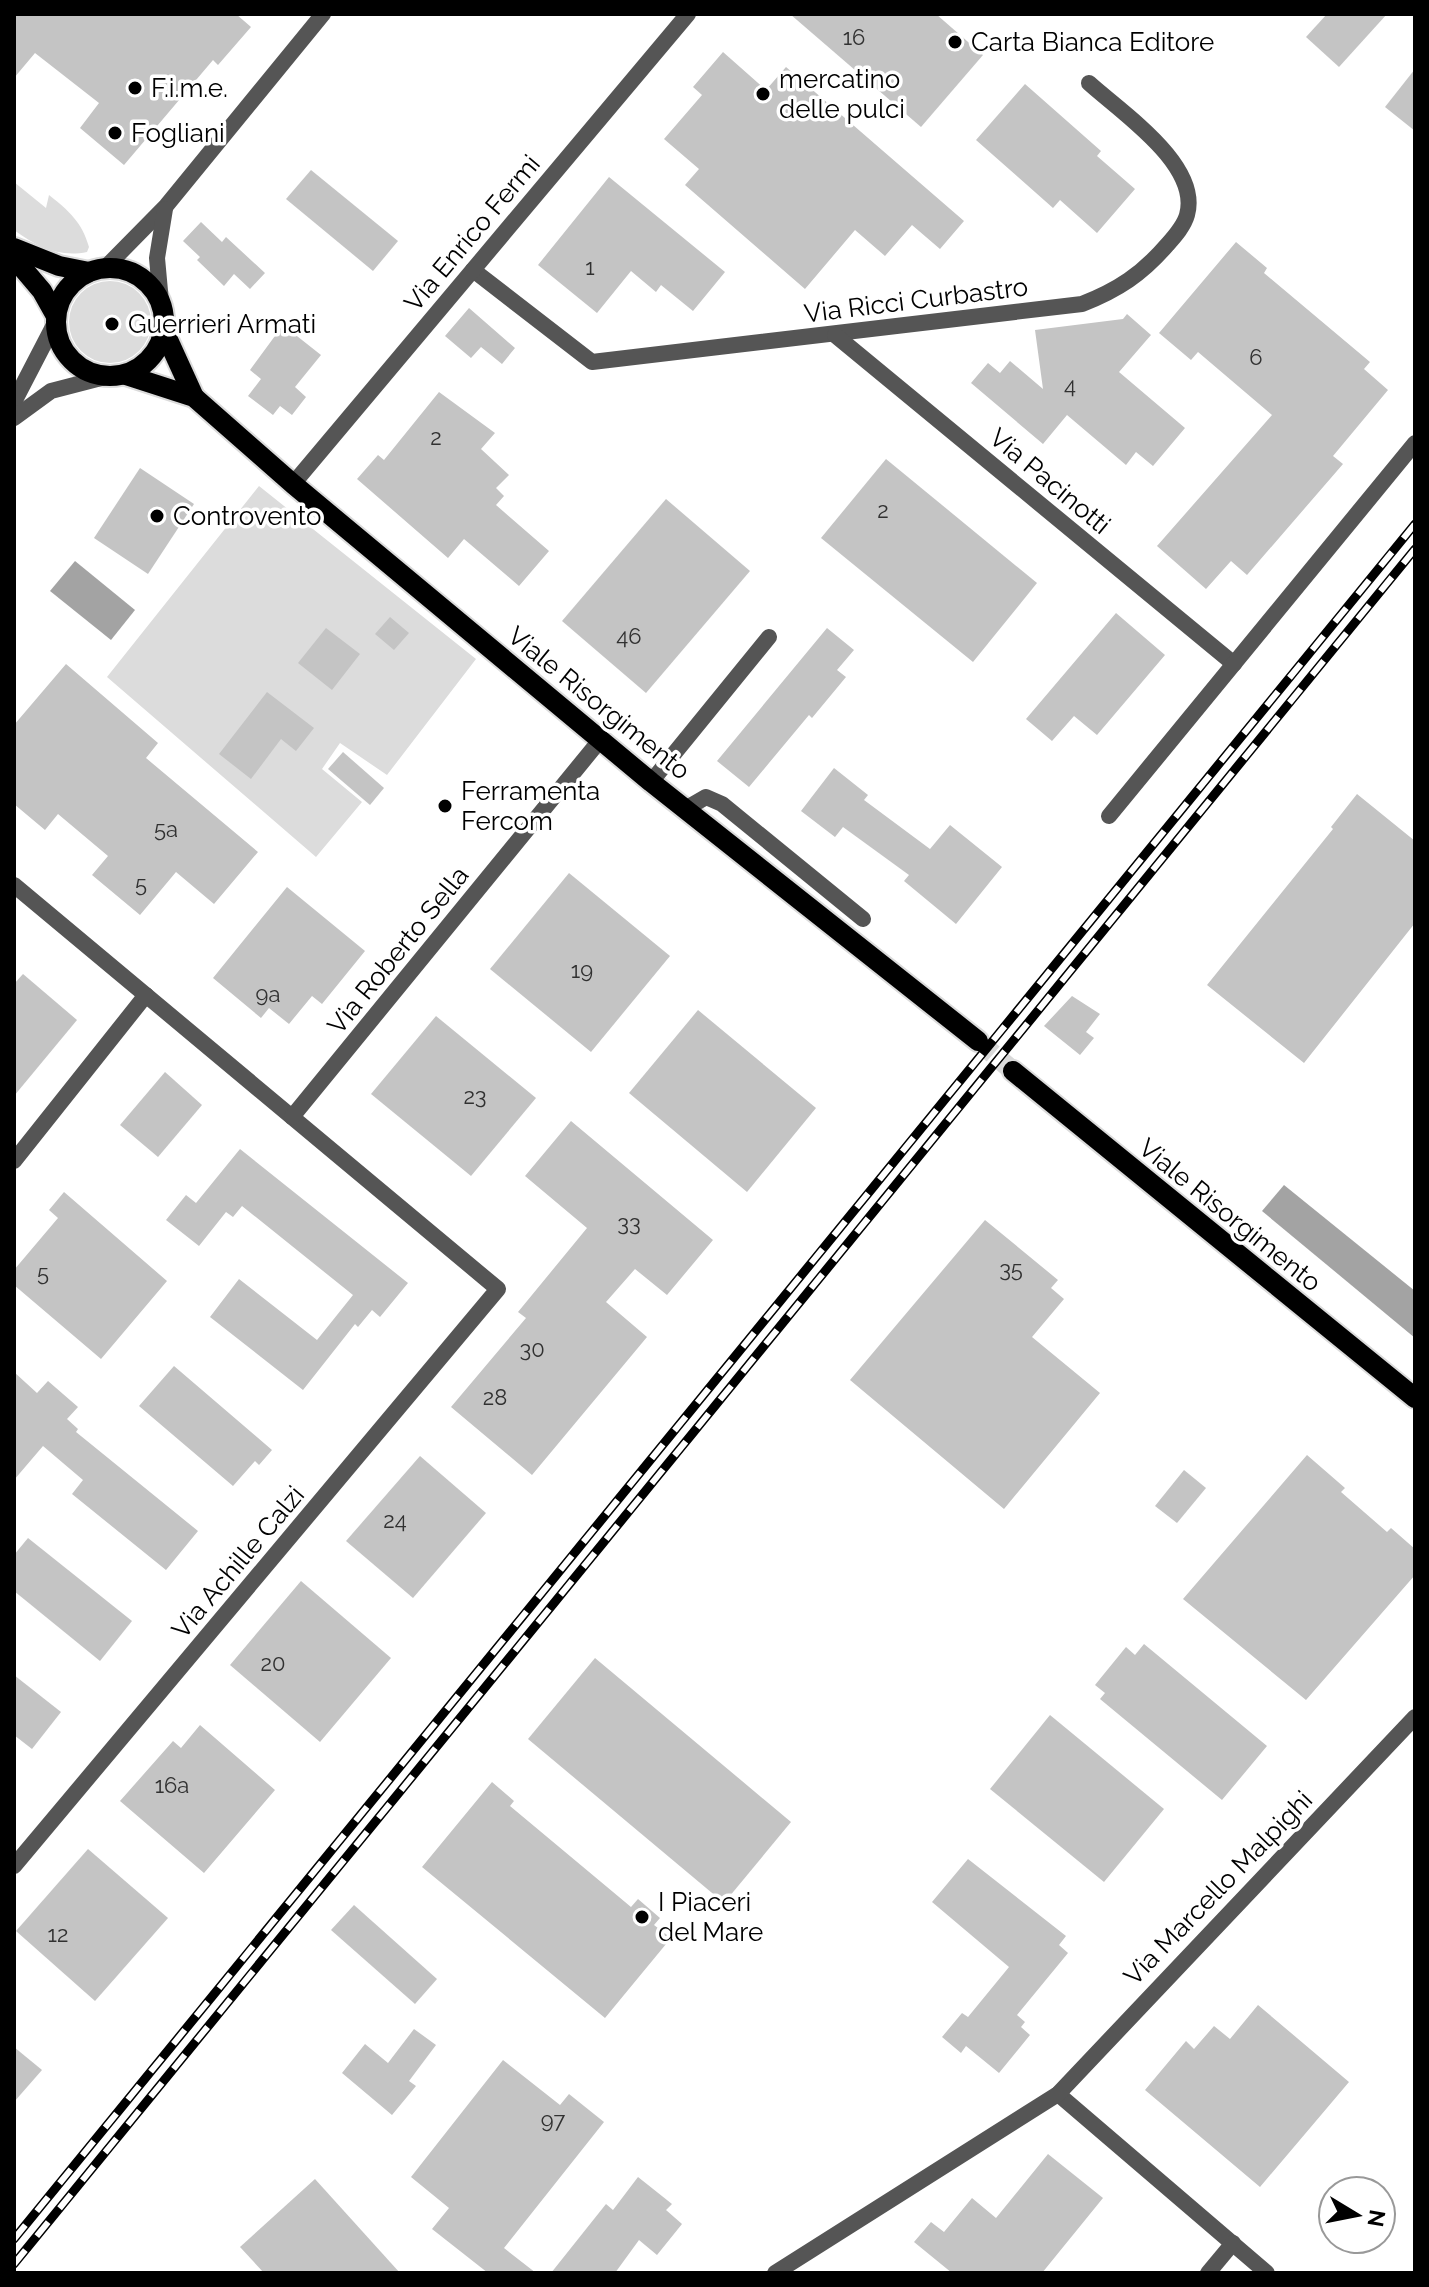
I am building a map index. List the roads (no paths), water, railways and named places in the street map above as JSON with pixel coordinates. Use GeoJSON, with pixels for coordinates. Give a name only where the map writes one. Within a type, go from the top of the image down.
{"type":"FeatureCollection","features":[{"type":"Feature","properties":{"kind":"main road"},"geometry":{"type":"LineString","coordinates":[[14,248],[59,266],[130,271],[143,278],[161,302],[164,331],[151,359],[115,376],[80,368],[62,347],[56,318],[42,291],[14,258]]}},
{"type":"Feature","properties":{"kind":"main road"},"geometry":{"type":"LineString","coordinates":[[56,318],[69,287],[96,270]]}},
{"type":"Feature","properties":{"kind":"main road","name":"Viale Risorgimento"},"geometry":{"type":"LineString","coordinates":[[164,331],[194,397],[293,484],[651,782],[978,1041]]}},
{"type":"Feature","properties":{"kind":"main road","name":"Viale Risorgimento"},"geometry":{"type":"LineString","coordinates":[[115,376],[194,397]]}},
{"type":"Feature","properties":{"kind":"main road","name":"Viale Risorgimento"},"geometry":{"type":"LineString","coordinates":[[1013,1071],[1415,1398]]}},
{"type":"Feature","properties":{"kind":"street"},"geometry":{"type":"LineString","coordinates":[[96,270],[166,206],[323,14]]}},
{"type":"Feature","properties":{"kind":"street","name":"Via Enrico Fermi"},"geometry":{"type":"LineString","coordinates":[[293,484],[688,14]]}},
{"type":"Feature","properties":{"kind":"street","name":"Via Ricci Curbastro"},"geometry":{"type":"LineString","coordinates":[[473,270],[592,362],[1082,304],[1130,282],[1150,264],[1187,218],[1188,188],[1176,162],[1089,83]]}},
{"type":"Feature","properties":{"kind":"street"},"geometry":{"type":"LineString","coordinates":[[161,302],[157,258],[166,206]]}},
{"type":"Feature","properties":{"kind":"street"},"geometry":{"type":"LineString","coordinates":[[14,402],[56,318]]}},
{"type":"Feature","properties":{"kind":"street","name":"Via Pacinotti"},"geometry":{"type":"LineString","coordinates":[[835,335],[1234,664]]}},
{"type":"Feature","properties":{"kind":"street"},"geometry":{"type":"LineString","coordinates":[[14,418],[51,391],[115,376]]}},
{"type":"Feature","properties":{"kind":"street"},"geometry":{"type":"LineString","coordinates":[[1109,816],[1415,443]]}},
{"type":"Feature","properties":{"kind":"street"},"geometry":{"type":"LineString","coordinates":[[651,782],[769,637]]}},
{"type":"Feature","properties":{"kind":"street","name":"Via Roberto Sella"},"geometry":{"type":"LineString","coordinates":[[292,1117],[601,739]]}},
{"type":"Feature","properties":{"kind":"street"},"geometry":{"type":"LineString","coordinates":[[687,808],[706,797],[722,804],[863,919]]}},
{"type":"Feature","properties":{"kind":"street"},"geometry":{"type":"LineString","coordinates":[[14,885],[292,1117]]}},
{"type":"Feature","properties":{"kind":"street"},"geometry":{"type":"LineString","coordinates":[[14,1161],[146,995]]}},
{"type":"Feature","properties":{"kind":"street","name":"Via Achille Calzi"},"geometry":{"type":"LineString","coordinates":[[14,1866],[498,1289],[292,1117]]}},
{"type":"Feature","properties":{"kind":"street","name":"Via Marcello Malpighi"},"geometry":{"type":"LineString","coordinates":[[775,2273],[1058,2094],[1415,1717]]}},
{"type":"Feature","properties":{"kind":"street"},"geometry":{"type":"LineString","coordinates":[[1058,2094],[1267,2273]]}},
{"type":"Feature","properties":{"kind":"street"},"geometry":{"type":"LineString","coordinates":[[1208,2273],[1233,2243]]}},
{"type":"Feature","properties":{"kind":"tunnel"},"geometry":{"type":"LineString","coordinates":[[978,1041],[1013,1071]]}},
{"type":"Feature","properties":{"kind":"railway"},"geometry":{"type":"LineString","coordinates":[[14,2239],[1415,524]]}},
{"type":"Feature","properties":{"kind":"railway"},"geometry":{"type":"LineString","coordinates":[[14,2264],[1415,549]]}},
{"type":"Feature","properties":{"kind":"place","name":"Carta Bianca Editore"},"geometry":{"type":"Point","coordinates":[955,42]}},
{"type":"Feature","properties":{"kind":"place","name":"F.i.m.e."},"geometry":{"type":"Point","coordinates":[135,88]}},
{"type":"Feature","properties":{"kind":"place","name":"mercatino delle pulci"},"geometry":{"type":"Point","coordinates":[763,94]}},
{"type":"Feature","properties":{"kind":"place","name":"Fogliani"},"geometry":{"type":"Point","coordinates":[115,133]}},
{"type":"Feature","properties":{"kind":"place","name":"Guerrieri Armati"},"geometry":{"type":"Point","coordinates":[112,324]}},
{"type":"Feature","properties":{"kind":"place","name":"Controvento"},"geometry":{"type":"Point","coordinates":[157,516]}},
{"type":"Feature","properties":{"kind":"place","name":"Ferramenta Fercom"},"geometry":{"type":"Point","coordinates":[445,806]}},
{"type":"Feature","properties":{"kind":"place","name":"I Piaceri del Mare"},"geometry":{"type":"Point","coordinates":[642,1917]}}]}
